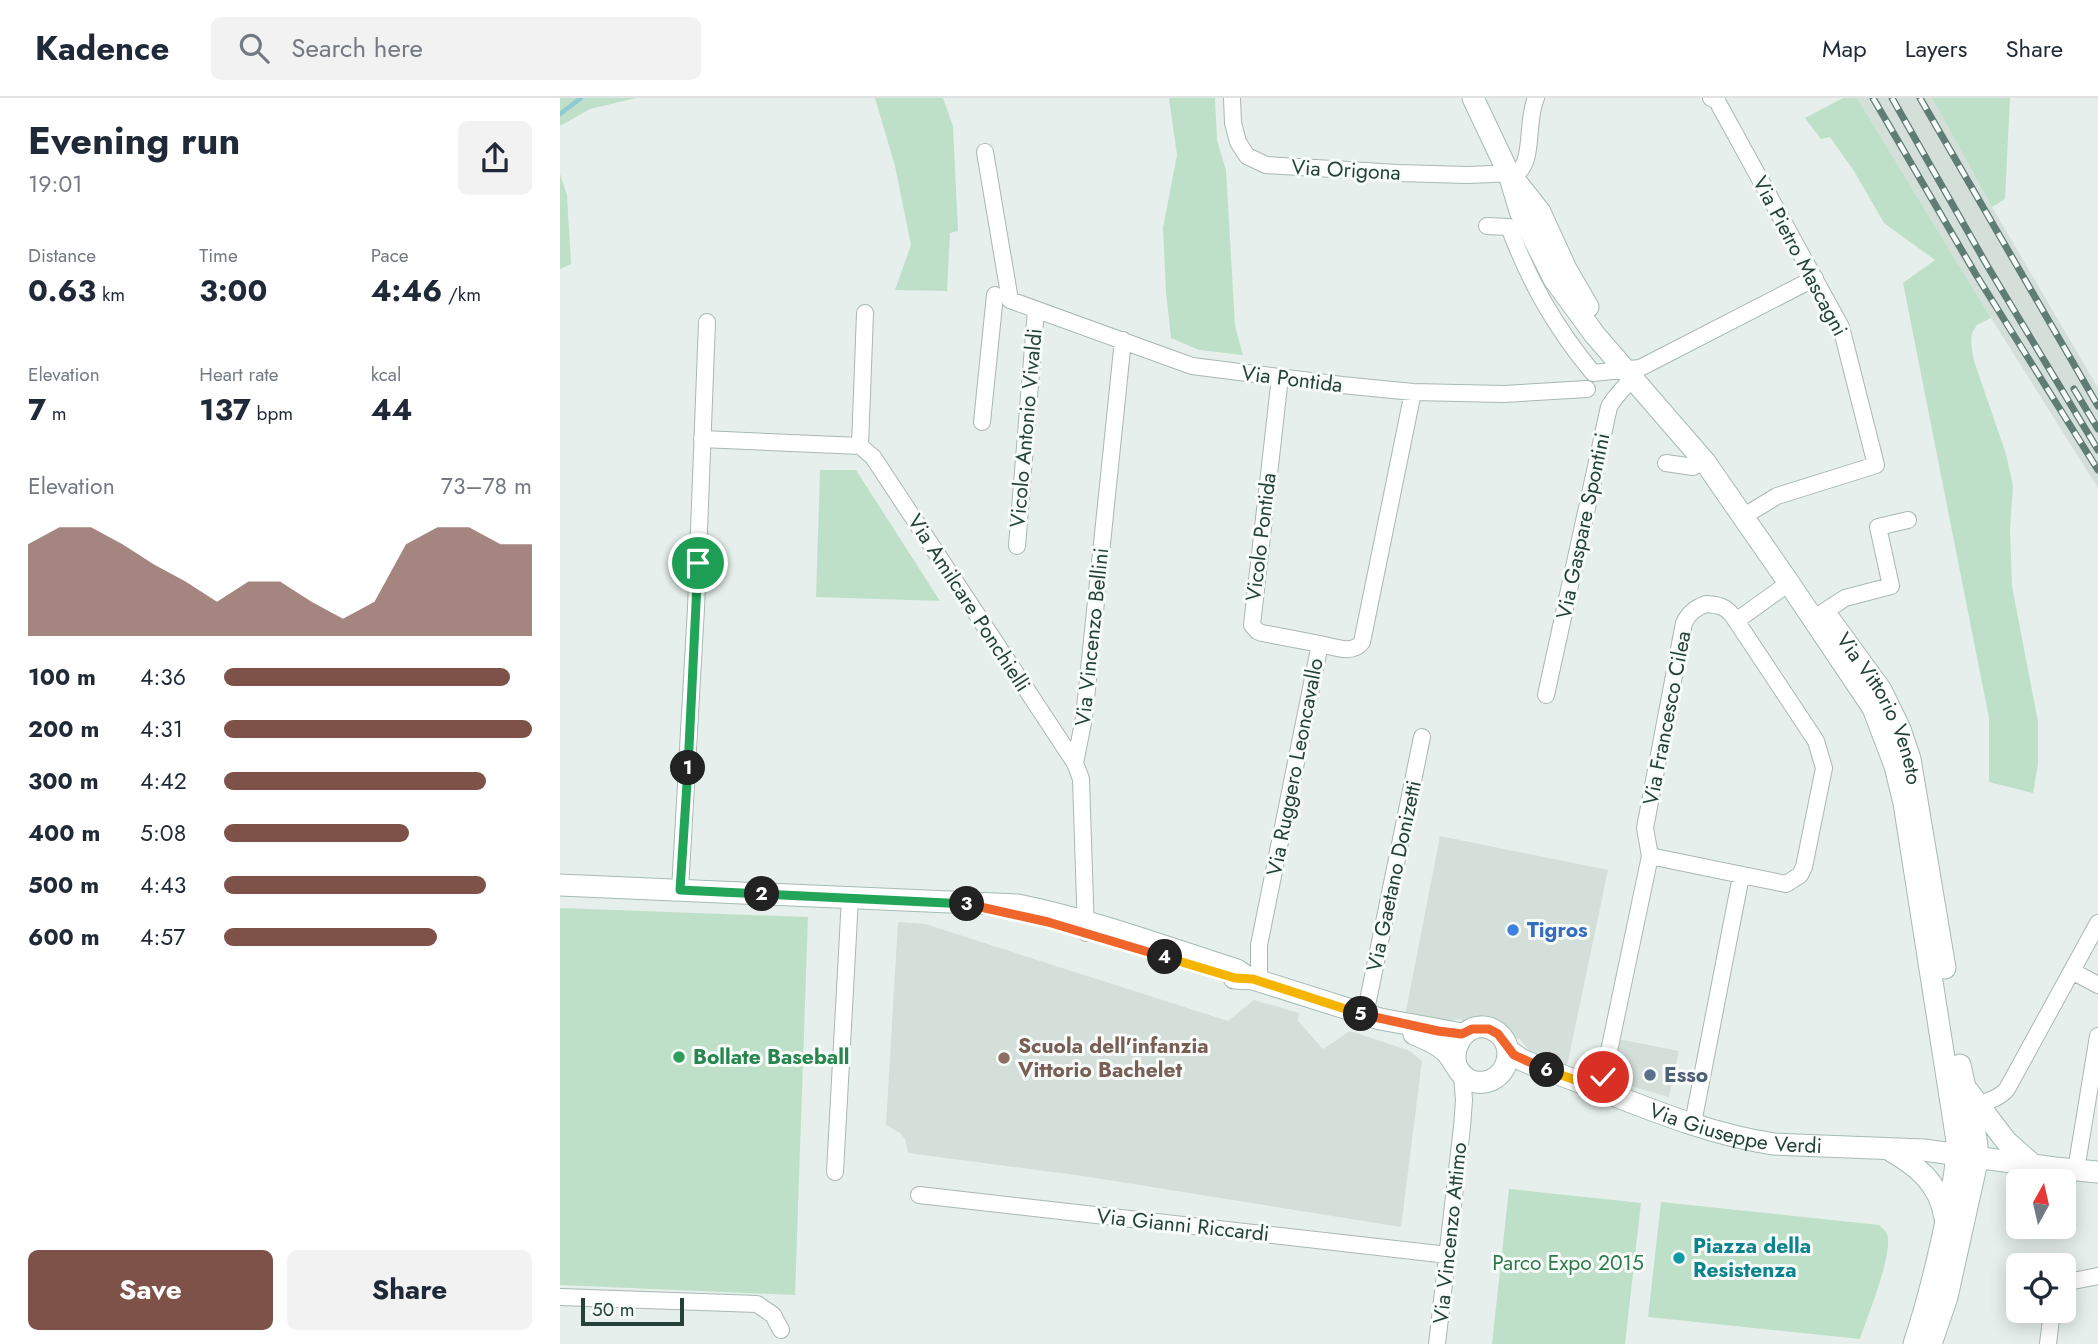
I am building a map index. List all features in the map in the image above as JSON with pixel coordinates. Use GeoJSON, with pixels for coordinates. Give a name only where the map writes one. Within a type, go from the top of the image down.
{"type":"FeatureCollection","features":[{"type":"Feature","properties":{"kind":"street","name":"Via Origona"},"geometry":{"type":"LineString","coordinates":[[1232,98],[1233,123],[1238,142],[1247,156],[1266,165],[1398,173],[1509,174]]}},
{"type":"Feature","properties":{"kind":"street","name":"Via Vittorio Veneto"},"geometry":{"type":"LineString","coordinates":[[1473,98],[1509,174],[1520,211],[1554,279],[1571,305],[1707,448],[1819,615],[1873,708],[1895,766],[1904,803],[1955,1125],[1967,1155],[1945,1224],[1929,1298],[1914,1344]]}},
{"type":"Feature","properties":{"kind":"street"},"geometry":{"type":"LineString","coordinates":[[1509,174],[1524,169],[1530,114],[1536,98]]}},
{"type":"Feature","properties":{"kind":"street","name":"Via Pietro Mascagni"},"geometry":{"type":"LineString","coordinates":[[1711,98],[1717,101],[1841,327],[1876,465],[1802,486],[1777,496],[1749,513]]}},
{"type":"Feature","properties":{"kind":"street"},"geometry":{"type":"LineString","coordinates":[[982,422],[1002,297],[985,152]]}},
{"type":"Feature","properties":{"kind":"street"},"geometry":{"type":"LineString","coordinates":[[1487,226],[1509,227],[1523,266],[1548,313],[1592,373],[1633,372],[1815,278]]}},
{"type":"Feature","properties":{"kind":"street","name":"Via Pontida"},"geometry":{"type":"LineString","coordinates":[[1002,297],[1192,366],[1413,392],[1504,394],[1587,389]]}},
{"type":"Feature","properties":{"kind":"street","name":"Vicolo Antonio Vivaldi"},"geometry":{"type":"LineString","coordinates":[[1017,546],[1036,310]]}},
{"type":"Feature","properties":{"kind":"street"},"geometry":{"type":"LineString","coordinates":[[702,439],[860,446],[865,313]]}},
{"type":"Feature","properties":{"kind":"street"},"geometry":{"type":"LineString","coordinates":[[680,890],[696,608],[707,322]]}},
{"type":"Feature","properties":{"kind":"street","name":"Via Vincenzo Bellini"},"geometry":{"type":"LineString","coordinates":[[1086,928],[1081,779],[1075,763],[1084,718],[1123,340]]}},
{"type":"Feature","properties":{"kind":"street","name":"Via Vittorio Veneto"},"geometry":{"type":"LineString","coordinates":[[1633,372],[1749,513],[1789,583],[1881,690],[1900,729],[1910,759],[1970,1099],[1967,1155],[1947,1297],[1931,1344]]}},
{"type":"Feature","properties":{"kind":"street","name":"Via Gaspare Spontini"},"geometry":{"type":"LineString","coordinates":[[1546,695],[1608,413],[1614,399],[1633,372]]}},
{"type":"Feature","properties":{"kind":"street","name":"Vicolo Pontida"},"geometry":{"type":"LineString","coordinates":[[1280,377],[1252,625],[1262,633],[1320,644]]}},
{"type":"Feature","properties":{"kind":"street","name":"Via Ruggero Leoncavallo"},"geometry":{"type":"LineString","coordinates":[[1253,979],[1320,644],[1353,649],[1362,642],[1413,392]]}},
{"type":"Feature","properties":{"kind":"street","name":"Via Amilcare Ponchielli"},"geometry":{"type":"LineString","coordinates":[[860,446],[873,457],[1075,763]]}},
{"type":"Feature","properties":{"kind":"street"},"geometry":{"type":"LineString","coordinates":[[1666,463],[1693,467],[1704,460]]}},
{"type":"Feature","properties":{"kind":"street"},"geometry":{"type":"LineString","coordinates":[[1819,615],[1845,598],[1891,586],[1878,527],[1908,520]]}},
{"type":"Feature","properties":{"kind":"street"},"geometry":{"type":"LineString","coordinates":[[1736,621],[1789,583]]}},
{"type":"Feature","properties":{"kind":"street","name":"Via Francesco Cilea"},"geometry":{"type":"LineString","coordinates":[[1596,1087],[1650,856],[1645,828],[1684,624],[1688,615],[1706,604],[1718,605],[1727,608],[1816,741],[1825,768],[1800,875],[1786,884],[1650,856]]}},
{"type":"Feature","properties":{"kind":"street","name":"Via Gaetano Donizetti"},"geometry":{"type":"LineString","coordinates":[[1373,1017],[1422,737]]}},
{"type":"Feature","properties":{"kind":"street"},"geometry":{"type":"LineString","coordinates":[[1693,1123],[1741,876]]}},
{"type":"Feature","properties":{"kind":"street"},"geometry":{"type":"LineString","coordinates":[[560,885],[1018,905],[1086,928],[1237,970],[1253,979],[1373,1017],[1433,1042],[1447,1053],[1459,1070],[1474,1082],[1494,1077],[1508,1062],[1508,1050],[1498,1034],[1489,1029],[1472,1029],[1462,1034],[1454,1049],[1459,1070]]}},
{"type":"Feature","properties":{"kind":"street"},"geometry":{"type":"LineString","coordinates":[[835,1172],[850,898]]}},
{"type":"Feature","properties":{"kind":"street"},"geometry":{"type":"LineString","coordinates":[[1970,1099],[2002,1094],[2007,1088],[2098,923]]}},
{"type":"Feature","properties":{"kind":"street"},"geometry":{"type":"LineString","coordinates":[[2072,971],[2098,985]]}},
{"type":"Feature","properties":{"kind":"street"},"geometry":{"type":"LineString","coordinates":[[1373,1017],[1462,1034]]}},
{"type":"Feature","properties":{"kind":"street"},"geometry":{"type":"LineString","coordinates":[[2076,1170],[2098,1036]]}},
{"type":"Feature","properties":{"kind":"street","name":"Via Giuseppe Verdi"},"geometry":{"type":"LineString","coordinates":[[1508,1050],[1536,1066],[1693,1123],[1750,1140],[1774,1144],[1886,1147],[2067,1169]]}},
{"type":"Feature","properties":{"kind":"street","name":"Via Vincenzo Attimo"},"geometry":{"type":"LineString","coordinates":[[1437,1344],[1464,1100],[1459,1070]]}},
{"type":"Feature","properties":{"kind":"street","name":"Via Giuseppe Verdi"},"geometry":{"type":"LineString","coordinates":[[1494,1077],[1596,1087]]}},
{"type":"Feature","properties":{"kind":"street","name":"Via Vincenzo Attimo"},"geometry":{"type":"LineString","coordinates":[[1462,1123],[1476,1092],[1494,1077]]}},
{"type":"Feature","properties":{"kind":"street"},"geometry":{"type":"LineString","coordinates":[[1970,1099],[2017,1153],[2033,1165]]}},
{"type":"Feature","properties":{"kind":"street"},"geometry":{"type":"LineString","coordinates":[[1886,1147],[1909,1161],[1932,1183],[1941,1201],[1945,1224]]}},
{"type":"Feature","properties":{"kind":"street","name":"Via Giuseppe Verdi"},"geometry":{"type":"LineString","coordinates":[[2076,1170],[2098,1172]]}},
{"type":"Feature","properties":{"kind":"street","name":"Via Gianni Riccardi"},"geometry":{"type":"LineString","coordinates":[[919,1195],[1447,1255]]}},
{"type":"Feature","properties":{"kind":"street"},"geometry":{"type":"LineString","coordinates":[[2076,1280],[2098,1276]]}},
{"type":"Feature","properties":{"kind":"street"},"geometry":{"type":"LineString","coordinates":[[560,1297],[757,1304],[773,1315],[781,1330]]}},
{"type":"Feature","properties":{"kind":"street"},"geometry":{"type":"LineString","coordinates":[[2048,1344],[2051,1323]]}},
{"type":"Feature","properties":{"kind":"shaded area"},"geometry":{"type":"Polygon","coordinates":[[[1857,98],[1932,98],[2098,388],[2098,488],[1991,318],[1857,98]]]}},
{"type":"Feature","properties":{"kind":"shaded area"},"geometry":{"type":"Polygon","coordinates":[[[1440,836],[1608,870],[1567,1066],[1530,1052],[1520,1039],[1468,1026],[1460,1019],[1435,1023],[1405,1016],[1440,836]]]}},
{"type":"Feature","properties":{"kind":"shaded area"},"geometry":{"type":"Polygon","coordinates":[[[898,922],[925,924],[1228,1021],[1254,1000],[1299,1013],[1298,1021],[1323,1049],[1350,1031],[1410,1051],[1422,1061],[1401,1227],[1083,1176],[908,1153],[905,1139],[886,1125],[898,922]]]}},
{"type":"Feature","properties":{"kind":"shaded area"},"geometry":{"type":"Polygon","coordinates":[[[1618,1039],[1679,1051],[1669,1097],[1610,1080],[1618,1039]]]}},
{"type":"Feature","properties":{"kind":"green space"},"geometry":{"type":"Polygon","coordinates":[[[560,98],[636,98],[590,109],[560,126],[560,98]]]}},
{"type":"Feature","properties":{"kind":"green space"},"geometry":{"type":"Polygon","coordinates":[[[875,98],[943,98],[953,126],[958,231],[950,233],[947,291],[895,290],[911,245],[895,166],[875,98]]]}},
{"type":"Feature","properties":{"kind":"green space"},"geometry":{"type":"Polygon","coordinates":[[[1169,98],[1215,98],[1217,140],[1226,170],[1235,326],[1243,355],[1199,350],[1171,338],[1163,228],[1177,155],[1169,98]]]}},
{"type":"Feature","properties":{"kind":"green space"},"geometry":{"type":"Polygon","coordinates":[[[1843,98],[1857,98],[1991,318],[1977,325],[1972,333],[1971,343],[1974,361],[2006,454],[2013,486],[2010,529],[2012,586],[2038,722],[2038,764],[2033,793],[1989,782],[1989,718],[1903,283],[1935,260],[1884,223],[1854,171],[1830,137],[1821,139],[1805,118],[1843,98]]]}},
{"type":"Feature","properties":{"kind":"green space"},"geometry":{"type":"Polygon","coordinates":[[[1932,98],[2010,98],[2005,199],[1992,207],[1932,98]]]}},
{"type":"Feature","properties":{"kind":"green space"},"geometry":{"type":"Polygon","coordinates":[[[560,174],[567,195],[571,264],[560,269],[560,174]]]}},
{"type":"Feature","properties":{"kind":"green space"},"geometry":{"type":"Polygon","coordinates":[[[820,470],[856,470],[940,601],[816,597],[820,470]]]}},
{"type":"Feature","properties":{"kind":"green space"},"geometry":{"type":"Polygon","coordinates":[[[560,908],[808,917],[795,1295],[560,1285],[560,908]]]}},
{"type":"Feature","properties":{"kind":"green space","name":"Parco Expo 2015"},"geometry":{"type":"Polygon","coordinates":[[[1509,1189],[1641,1203],[1625,1344],[1492,1344],[1509,1189]]]}},
{"type":"Feature","properties":{"kind":"green space"},"geometry":{"type":"Polygon","coordinates":[[[1661,1202],[1879,1225],[1888,1238],[1886,1261],[1860,1339],[1648,1317],[1661,1202]]]}},
{"type":"Feature","properties":{"kind":"waterway"},"geometry":{"type":"LineString","coordinates":[[560,114],[581,98]]}},
{"type":"Feature","properties":{"kind":"railway"},"geometry":{"type":"LineString","coordinates":[[1873,98],[1975,273],[2098,470]]}},
{"type":"Feature","properties":{"kind":"railway"},"geometry":{"type":"LineString","coordinates":[[1892,98],[1988,267],[2098,450]]}},
{"type":"Feature","properties":{"kind":"railway"},"geometry":{"type":"LineString","coordinates":[[1920,98],[2098,406]]}},
{"type":"Feature","properties":{"kind":"railway"},"geometry":{"type":"LineString","coordinates":[[2074,389],[2098,429]]}},
{"type":"Feature","properties":{"kind":"place","name":"Tigros"},"geometry":{"type":"Point","coordinates":[1513,930]}},
{"type":"Feature","properties":{"kind":"place","name":"Bollate Baseball"},"geometry":{"type":"Point","coordinates":[679,1057]}},
{"type":"Feature","properties":{"kind":"place","name":"Scuola dell'infanzia Vittorio Bachelet"},"geometry":{"type":"Point","coordinates":[1004,1058]}},
{"type":"Feature","properties":{"kind":"place","name":"Esso"},"geometry":{"type":"Point","coordinates":[1650,1075]}},
{"type":"Feature","properties":{"kind":"place","name":"Piazza della Resistenza"},"geometry":{"type":"Point","coordinates":[1679,1258]}},
{"type":"Feature","properties":{"kind":"route"},"geometry":{"type":"LineString","coordinates":[[698,563],[680,890],[967,904],[1017,914],[1235,978],[1247,977],[1380,1019],[1462,1034],[1472,1029],[1489,1029],[1498,1034],[1514,1055],[1536,1066],[1601,1089],[1603,1077]]}}]}
